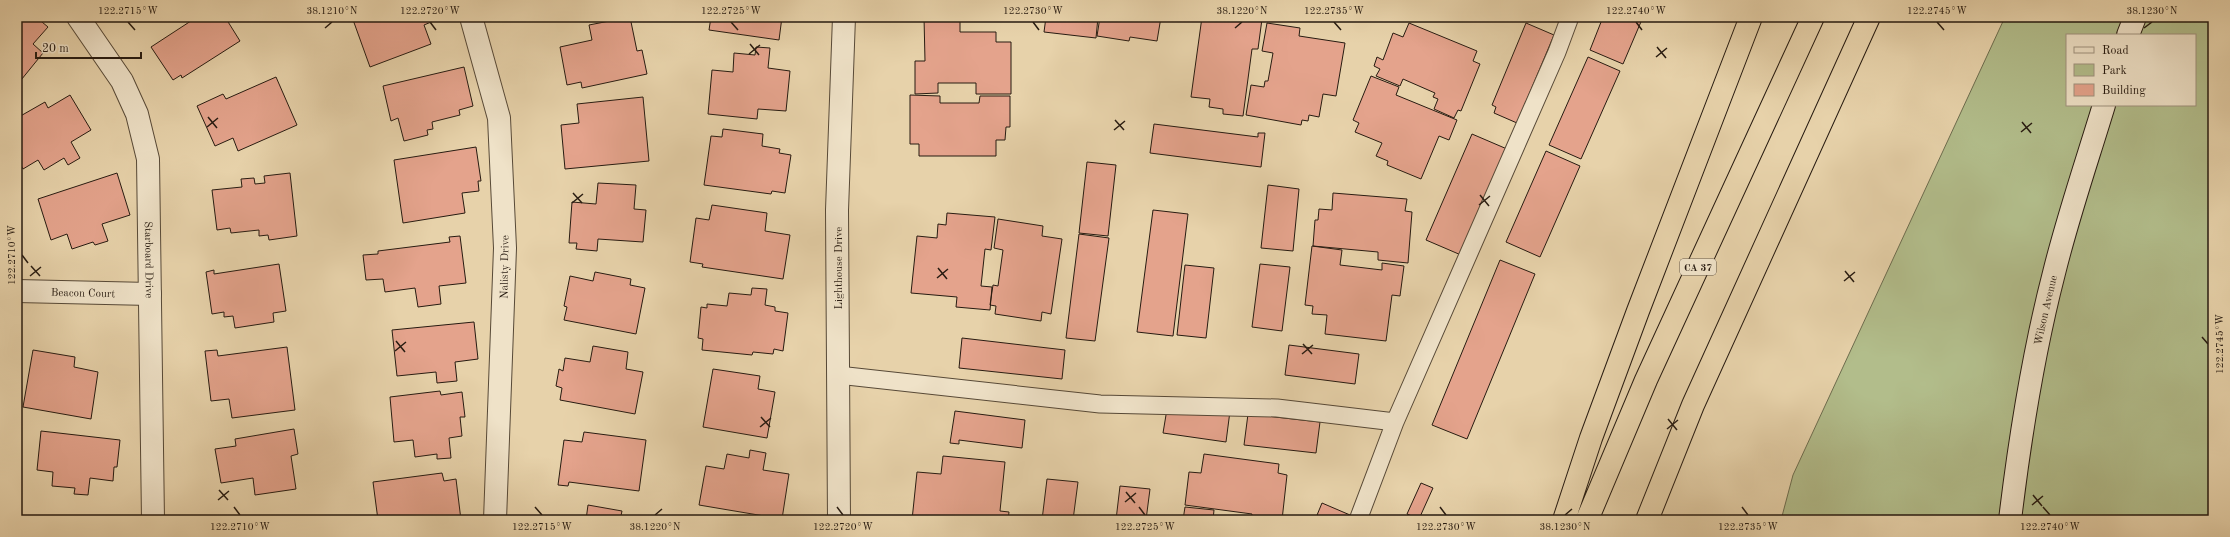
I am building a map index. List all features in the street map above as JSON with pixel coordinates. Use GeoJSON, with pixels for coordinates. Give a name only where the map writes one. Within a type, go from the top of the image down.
{"type":"FeatureCollection","features":[{"type":"Feature","properties":{"kind":"highway"},"geometry":{"type":"LineString","coordinates":[[1564,520],[1591,438],[1632,326],[1752,17]]}},
{"type":"Feature","properties":{"kind":"highway","name":"CA 37"},"geometry":{"type":"LineString","coordinates":[[1587,520],[1646,380],[1813,17]]}},
{"type":"Feature","properties":{"kind":"highway"},"geometry":{"type":"LineString","coordinates":[[1647,520],[1693,405],[1869,17]]}},
{"type":"Feature","properties":{"kind":"highway"},"geometry":{"type":"LineString","coordinates":[[1661,520],[1693,405]]}},
{"type":"Feature","properties":{"kind":"street","name":"Starboard Drive"},"geometry":{"type":"LineString","coordinates":[[78,17],[122,81],[137,114],[148,159],[153,520]]}},
{"type":"Feature","properties":{"kind":"street","name":"Nalisty Drive"},"geometry":{"type":"LineString","coordinates":[[471,17],[499,118],[505,248],[495,520]]}},
{"type":"Feature","properties":{"kind":"street","name":"Lighthouse Drive"},"geometry":{"type":"LineString","coordinates":[[839,520],[838,210],[844,17]]}},
{"type":"Feature","properties":{"kind":"street"},"geometry":{"type":"LineString","coordinates":[[2128,34],[2135,17]]}},
{"type":"Feature","properties":{"kind":"street","name":"Wilson Avenue"},"geometry":{"type":"LineString","coordinates":[[2010,520],[2019,446],[2035,358],[2054,273],[2104,106]]}},
{"type":"Feature","properties":{"kind":"street","name":"Beacon Court"},"geometry":{"type":"LineString","coordinates":[[17,291],[150,294]]}},
{"type":"Feature","properties":{"kind":"lane"},"geometry":{"type":"LineString","coordinates":[[1358,520],[1395,422],[1558,52],[1570,17]]}},
{"type":"Feature","properties":{"kind":"lane"},"geometry":{"type":"LineString","coordinates":[[838,375],[1100,404],[1277,408],[1395,422]]}},
{"type":"Feature","properties":{"kind":"green space"},"geometry":{"type":"Polygon","coordinates":[[[2005,17],[2213,17],[2213,520],[1781,520],[1793,475],[2005,17]]]}},
{"type":"Feature","properties":{"kind":"building"},"geometry":{"type":"Polygon","coordinates":[[[17,17],[36,17],[48,27],[33,44],[43,53],[17,85],[17,17]]]}},
{"type":"Feature","properties":{"kind":"building"},"geometry":{"type":"Polygon","coordinates":[[[197,17],[225,17],[240,41],[182,78],[181,75],[173,80],[151,47],[197,17]]]}},
{"type":"Feature","properties":{"kind":"building"},"geometry":{"type":"Polygon","coordinates":[[[352,17],[443,17],[424,25],[431,44],[370,67],[352,17]]]}},
{"type":"Feature","properties":{"kind":"building"},"geometry":{"type":"Polygon","coordinates":[[[630,17],[637,51],[642,50],[647,74],[582,88],[581,82],[567,85],[560,47],[592,40],[589,25],[630,17]]]}},
{"type":"Feature","properties":{"kind":"building"},"geometry":{"type":"Polygon","coordinates":[[[711,17],[782,17],[779,40],[709,30],[711,17]]]}},
{"type":"Feature","properties":{"kind":"building"},"geometry":{"type":"Polygon","coordinates":[[[924,17],[960,17],[960,32],[996,32],[996,42],[1011,42],[1011,94],[976,94],[976,83],[938,83],[938,93],[915,94],[915,61],[925,61],[924,17]]]}},
{"type":"Feature","properties":{"kind":"building"},"geometry":{"type":"Polygon","coordinates":[[[1046,17],[1098,17],[1096,38],[1044,32],[1046,17]]]}},
{"type":"Feature","properties":{"kind":"building"},"geometry":{"type":"Polygon","coordinates":[[[1100,17],[1161,17],[1157,41],[1130,37],[1129,41],[1097,36],[1100,17]]]}},
{"type":"Feature","properties":{"kind":"building"},"geometry":{"type":"Polygon","coordinates":[[[1202,17],[1262,19],[1258,49],[1252,49],[1243,116],[1223,114],[1223,109],[1209,107],[1210,99],[1191,97],[1202,17]]]}},
{"type":"Feature","properties":{"kind":"building"},"geometry":{"type":"Polygon","coordinates":[[[1603,17],[1643,17],[1623,64],[1590,50],[1603,17]]]}},
{"type":"Feature","properties":{"kind":"building"},"geometry":{"type":"Polygon","coordinates":[[[1267,23],[1300,28],[1299,36],[1345,43],[1336,96],[1323,94],[1319,117],[1309,115],[1308,121],[1302,120],[1301,125],[1246,115],[1251,85],[1264,87],[1265,81],[1268,81],[1273,53],[1262,51],[1267,23]]]}},
{"type":"Feature","properties":{"kind":"building"},"geometry":{"type":"Polygon","coordinates":[[[1409,23],[1477,51],[1473,61],[1480,64],[1461,111],[1458,110],[1454,118],[1434,109],[1438,99],[1433,97],[1435,93],[1403,79],[1400,86],[1376,76],[1380,69],[1374,66],[1377,57],[1383,60],[1393,33],[1403,37],[1409,23]]]}},
{"type":"Feature","properties":{"kind":"building"},"geometry":{"type":"Polygon","coordinates":[[[1526,23],[1554,35],[1517,123],[1494,113],[1496,107],[1492,105],[1526,23]]]}},
{"type":"Feature","properties":{"kind":"building"},"geometry":{"type":"Polygon","coordinates":[[[756,47],[770,48],[768,68],[790,71],[786,111],[758,109],[757,119],[708,114],[712,70],[733,72],[734,53],[755,55],[756,47]]]}},
{"type":"Feature","properties":{"kind":"building"},"geometry":{"type":"Polygon","coordinates":[[[1588,57],[1620,71],[1581,159],[1549,145],[1588,57]]]}},
{"type":"Feature","properties":{"kind":"building"},"geometry":{"type":"Polygon","coordinates":[[[464,67],[473,106],[459,110],[460,115],[432,122],[433,129],[427,130],[428,135],[404,141],[398,118],[391,121],[383,86],[464,67]]]}},
{"type":"Feature","properties":{"kind":"building"},"geometry":{"type":"Polygon","coordinates":[[[1371,76],[1399,87],[1396,95],[1457,120],[1449,140],[1439,136],[1421,179],[1387,165],[1388,161],[1376,156],[1382,143],[1355,132],[1359,123],[1353,120],[1371,76]]]}},
{"type":"Feature","properties":{"kind":"building"},"geometry":{"type":"Polygon","coordinates":[[[276,77],[297,125],[238,151],[233,138],[215,146],[197,106],[223,94],[226,99],[276,77]]]}},
{"type":"Feature","properties":{"kind":"building"},"geometry":{"type":"Polygon","coordinates":[[[70,95],[91,130],[71,142],[80,158],[68,165],[64,158],[44,170],[38,160],[23,169],[17,158],[17,118],[45,102],[48,108],[70,95]]]}},
{"type":"Feature","properties":{"kind":"building"},"geometry":{"type":"Polygon","coordinates":[[[910,95],[940,96],[940,103],[979,103],[980,96],[1010,96],[1010,127],[1006,127],[1005,140],[996,140],[996,156],[919,156],[919,144],[910,144],[910,95]]]}},
{"type":"Feature","properties":{"kind":"building"},"geometry":{"type":"Polygon","coordinates":[[[643,97],[649,161],[565,169],[561,125],[579,123],[577,104],[643,97]]]}},
{"type":"Feature","properties":{"kind":"building"},"geometry":{"type":"Polygon","coordinates":[[[1154,124],[1258,137],[1258,133],[1265,133],[1261,167],[1150,153],[1154,124]]]}},
{"type":"Feature","properties":{"kind":"building"},"geometry":{"type":"Polygon","coordinates":[[[723,129],[763,134],[762,146],[780,149],[779,153],[791,155],[785,193],[772,191],[771,194],[704,185],[711,136],[722,137],[723,129]]]}},
{"type":"Feature","properties":{"kind":"building"},"geometry":{"type":"Polygon","coordinates":[[[1472,134],[1507,149],[1461,255],[1426,240],[1472,134]]]}},
{"type":"Feature","properties":{"kind":"building"},"geometry":{"type":"Polygon","coordinates":[[[476,147],[481,181],[478,181],[479,191],[462,193],[465,213],[403,223],[394,160],[476,147]]]}},
{"type":"Feature","properties":{"kind":"building"},"geometry":{"type":"Polygon","coordinates":[[[1546,151],[1580,166],[1540,257],[1506,242],[1546,151]]]}},
{"type":"Feature","properties":{"kind":"building"},"geometry":{"type":"Polygon","coordinates":[[[1087,162],[1116,165],[1108,236],[1079,233],[1087,162]]]}},
{"type":"Feature","properties":{"kind":"building"},"geometry":{"type":"Polygon","coordinates":[[[117,173],[130,215],[102,224],[108,241],[95,245],[93,242],[72,249],[67,234],[51,240],[38,199],[117,173]]]}},
{"type":"Feature","properties":{"kind":"building"},"geometry":{"type":"Polygon","coordinates":[[[290,173],[297,236],[269,240],[268,235],[259,236],[259,230],[231,233],[230,228],[217,230],[212,190],[242,187],[241,179],[254,178],[255,184],[265,183],[264,176],[290,173]]]}},
{"type":"Feature","properties":{"kind":"building"},"geometry":{"type":"Polygon","coordinates":[[[598,183],[636,185],[634,209],[646,210],[643,242],[598,239],[597,251],[576,249],[577,243],[569,243],[572,202],[596,204],[598,183]]]}},
{"type":"Feature","properties":{"kind":"building"},"geometry":{"type":"Polygon","coordinates":[[[1268,185],[1299,189],[1293,251],[1261,248],[1268,185]]]}},
{"type":"Feature","properties":{"kind":"building"},"geometry":{"type":"Polygon","coordinates":[[[1333,193],[1407,199],[1405,211],[1412,212],[1408,263],[1378,260],[1378,252],[1313,246],[1315,220],[1318,220],[1319,209],[1332,210],[1333,193]]]}},
{"type":"Feature","properties":{"kind":"building"},"geometry":{"type":"Polygon","coordinates":[[[712,205],[767,213],[765,231],[790,235],[783,279],[702,267],[703,264],[690,262],[696,218],[709,220],[712,205]]]}},
{"type":"Feature","properties":{"kind":"building"},"geometry":{"type":"Polygon","coordinates":[[[1153,210],[1188,214],[1173,336],[1137,332],[1153,210]]]}},
{"type":"Feature","properties":{"kind":"building"},"geometry":{"type":"Polygon","coordinates":[[[947,213],[995,217],[991,250],[985,249],[981,286],[992,287],[990,310],[956,307],[957,297],[911,293],[917,236],[937,238],[938,224],[946,225],[947,213]]]}},
{"type":"Feature","properties":{"kind":"building"},"geometry":{"type":"Polygon","coordinates":[[[998,219],[1043,226],[1042,236],[1062,239],[1051,314],[1042,312],[1041,321],[995,314],[996,306],[990,305],[993,285],[998,286],[1003,250],[994,248],[998,219]]]}},
{"type":"Feature","properties":{"kind":"building"},"geometry":{"type":"Polygon","coordinates":[[[1079,234],[1109,238],[1095,341],[1066,338],[1079,234]]]}},
{"type":"Feature","properties":{"kind":"building"},"geometry":{"type":"Polygon","coordinates":[[[460,236],[466,283],[439,286],[441,304],[418,307],[415,288],[385,292],[383,279],[366,280],[363,255],[378,254],[378,251],[450,242],[449,237],[460,236]]]}},
{"type":"Feature","properties":{"kind":"building"},"geometry":{"type":"Polygon","coordinates":[[[1312,246],[1342,250],[1340,265],[1382,270],[1382,263],[1404,266],[1400,296],[1392,295],[1386,341],[1325,334],[1327,315],[1312,314],[1313,306],[1305,305],[1312,246]]]}},
{"type":"Feature","properties":{"kind":"building"},"geometry":{"type":"Polygon","coordinates":[[[1500,260],[1535,274],[1467,439],[1432,425],[1500,260]]]}},
{"type":"Feature","properties":{"kind":"building"},"geometry":{"type":"Polygon","coordinates":[[[279,264],[286,311],[273,313],[274,322],[235,328],[233,316],[224,317],[224,312],[212,314],[206,272],[214,270],[214,274],[279,264]]]}},
{"type":"Feature","properties":{"kind":"building"},"geometry":{"type":"Polygon","coordinates":[[[1260,264],[1290,267],[1282,331],[1252,327],[1260,264]]]}},
{"type":"Feature","properties":{"kind":"building"},"geometry":{"type":"Polygon","coordinates":[[[1185,265],[1214,268],[1206,338],[1177,335],[1185,265]]]}},
{"type":"Feature","properties":{"kind":"building"},"geometry":{"type":"Polygon","coordinates":[[[595,272],[631,279],[630,285],[645,288],[636,334],[564,320],[567,307],[564,306],[570,276],[593,281],[595,272]]]}},
{"type":"Feature","properties":{"kind":"building"},"geometry":{"type":"Polygon","coordinates":[[[752,288],[767,289],[765,305],[775,307],[775,311],[788,313],[783,351],[774,349],[773,354],[753,352],[752,355],[702,350],[703,339],[698,338],[701,307],[707,308],[707,304],[727,306],[729,293],[751,295],[752,288]]]}},
{"type":"Feature","properties":{"kind":"building"},"geometry":{"type":"Polygon","coordinates":[[[474,322],[478,359],[455,362],[457,381],[437,383],[436,372],[397,376],[392,330],[474,322]]]}},
{"type":"Feature","properties":{"kind":"building"},"geometry":{"type":"Polygon","coordinates":[[[962,338],[1065,350],[1062,379],[959,368],[962,338]]]}},
{"type":"Feature","properties":{"kind":"building"},"geometry":{"type":"Polygon","coordinates":[[[1289,345],[1359,354],[1355,384],[1285,375],[1289,345]]]}},
{"type":"Feature","properties":{"kind":"building"},"geometry":{"type":"Polygon","coordinates":[[[593,346],[628,352],[626,369],[643,372],[635,414],[560,400],[562,388],[556,386],[559,369],[563,371],[565,358],[590,362],[593,346]]]}},
{"type":"Feature","properties":{"kind":"building"},"geometry":{"type":"Polygon","coordinates":[[[287,347],[295,410],[232,418],[229,399],[211,401],[205,351],[217,350],[218,356],[287,347]]]}},
{"type":"Feature","properties":{"kind":"building"},"geometry":{"type":"Polygon","coordinates":[[[33,350],[75,357],[74,367],[98,372],[91,419],[23,407],[33,350]]]}},
{"type":"Feature","properties":{"kind":"building"},"geometry":{"type":"Polygon","coordinates":[[[713,369],[760,376],[758,389],[775,392],[767,438],[703,427],[713,369]]]}},
{"type":"Feature","properties":{"kind":"building"},"geometry":{"type":"Polygon","coordinates":[[[440,391],[441,395],[462,392],[465,417],[460,417],[462,436],[449,438],[451,458],[437,459],[437,454],[415,457],[413,440],[394,442],[390,397],[440,391]]]}},
{"type":"Feature","properties":{"kind":"building"},"geometry":{"type":"Polygon","coordinates":[[[1168,403],[1230,411],[1226,442],[1163,433],[1168,403]]]}},
{"type":"Feature","properties":{"kind":"building"},"geometry":{"type":"Polygon","coordinates":[[[955,411],[1025,420],[1022,448],[959,440],[959,444],[950,443],[955,411]]]}},
{"type":"Feature","properties":{"kind":"building"},"geometry":{"type":"Polygon","coordinates":[[[1248,414],[1320,422],[1316,453],[1244,445],[1248,414]]]}},
{"type":"Feature","properties":{"kind":"building"},"geometry":{"type":"Polygon","coordinates":[[[294,429],[298,454],[291,456],[296,489],[255,495],[253,478],[221,483],[215,449],[236,446],[235,439],[294,429]]]}},
{"type":"Feature","properties":{"kind":"building"},"geometry":{"type":"Polygon","coordinates":[[[41,431],[120,440],[117,467],[114,467],[113,481],[90,478],[88,495],[74,494],[75,488],[52,486],[53,472],[37,470],[41,431]]]}},
{"type":"Feature","properties":{"kind":"building"},"geometry":{"type":"Polygon","coordinates":[[[584,432],[646,440],[639,491],[569,482],[568,486],[558,485],[564,440],[582,442],[584,432]]]}},
{"type":"Feature","properties":{"kind":"building"},"geometry":{"type":"Polygon","coordinates":[[[750,450],[766,453],[763,470],[789,474],[782,519],[699,505],[706,466],[724,469],[727,454],[749,458],[750,450]]]}},
{"type":"Feature","properties":{"kind":"building"},"geometry":{"type":"Polygon","coordinates":[[[1204,454],[1279,464],[1278,473],[1287,475],[1282,520],[1251,520],[1252,514],[1185,505],[1189,472],[1201,473],[1204,454]]]}},
{"type":"Feature","properties":{"kind":"building"},"geometry":{"type":"Polygon","coordinates":[[[943,456],[1005,462],[1000,511],[1009,512],[1008,520],[912,520],[917,472],[941,474],[943,456]]]}},
{"type":"Feature","properties":{"kind":"building"},"geometry":{"type":"Polygon","coordinates":[[[442,473],[444,481],[456,479],[461,520],[378,520],[373,482],[442,473]]]}},
{"type":"Feature","properties":{"kind":"building"},"geometry":{"type":"Polygon","coordinates":[[[1047,479],[1078,482],[1073,520],[1042,520],[1047,479]]]}},
{"type":"Feature","properties":{"kind":"building"},"geometry":{"type":"Polygon","coordinates":[[[1421,483],[1433,488],[1419,519],[1407,514],[1421,483]]]}},
{"type":"Feature","properties":{"kind":"building"},"geometry":{"type":"Polygon","coordinates":[[[1120,486],[1150,489],[1146,520],[1116,520],[1120,486]]]}},
{"type":"Feature","properties":{"kind":"building"},"geometry":{"type":"Polygon","coordinates":[[[1322,503],[1350,515],[1348,520],[1315,520],[1322,503]]]}},
{"type":"Feature","properties":{"kind":"building"},"geometry":{"type":"Polygon","coordinates":[[[588,505],[622,511],[620,520],[586,520],[588,505]]]}},
{"type":"Feature","properties":{"kind":"building"},"geometry":{"type":"Polygon","coordinates":[[[1185,507],[1214,510],[1213,520],[1183,520],[1185,507]]]}},
{"type":"Feature","properties":{"kind":"building"},"geometry":{"type":"Polygon","coordinates":[[[279,516],[280,520],[254,520],[279,516]]]}}]}
